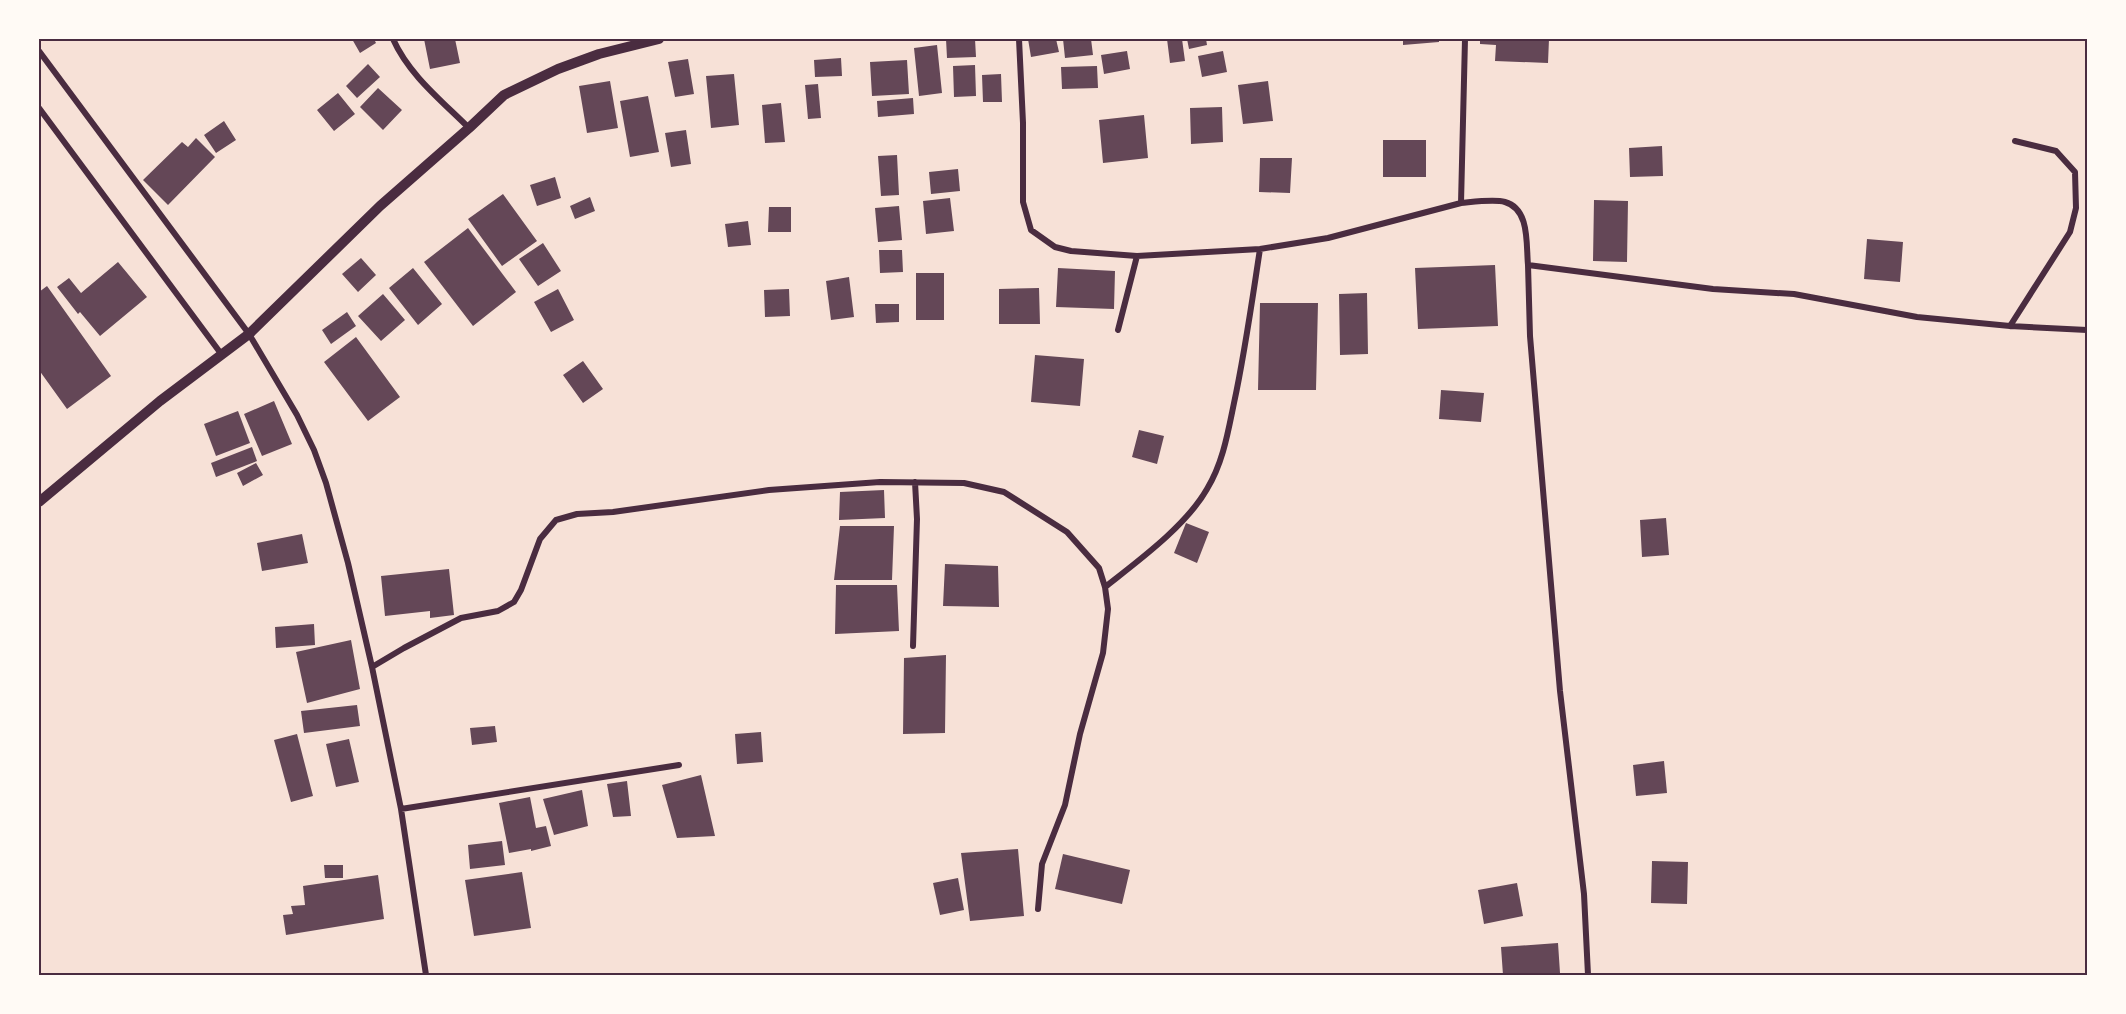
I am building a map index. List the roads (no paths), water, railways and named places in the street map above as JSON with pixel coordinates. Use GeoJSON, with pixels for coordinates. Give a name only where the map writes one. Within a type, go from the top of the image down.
{"type":"FeatureCollection","features":[{"type":"Feature","properties":{"kind":"street"},"geometry":{"type":"LineString","coordinates":[[393,39],[400,53],[420,80],[469,128]]}},
{"type":"Feature","properties":{"kind":"street"},"geometry":{"type":"LineString","coordinates":[[39,502],[160,401],[249,334],[380,206],[504,94],[558,69],[599,54],[658,39]]}},
{"type":"Feature","properties":{"kind":"street"},"geometry":{"type":"LineString","coordinates":[[1020,39],[1023,202],[1031,230],[1055,247],[1071,252],[1137,256],[1260,249],[1328,238],[1461,203],[1504,201],[1517,208],[1524,221],[1530,336],[1560,691],[1584,894],[1588,975]]}},
{"type":"Feature","properties":{"kind":"street"},"geometry":{"type":"LineString","coordinates":[[1461,203],[1465,39]]}},
{"type":"Feature","properties":{"kind":"street"},"geometry":{"type":"LineString","coordinates":[[39,51],[249,334],[297,415],[314,450],[326,483],[345,552],[372,667],[401,809],[426,975]]}},
{"type":"Feature","properties":{"kind":"street"},"geometry":{"type":"LineString","coordinates":[[39,108],[222,355]]}},
{"type":"Feature","properties":{"kind":"street"},"geometry":{"type":"LineString","coordinates":[[2010,326],[2070,232],[2076,208],[2075,172],[2056,151],[2016,141]]}},
{"type":"Feature","properties":{"kind":"street"},"geometry":{"type":"LineString","coordinates":[[1105,587],[1191,512],[1207,489],[1224,449],[1242,368],[1260,249]]}},
{"type":"Feature","properties":{"kind":"street"},"geometry":{"type":"LineString","coordinates":[[1118,330],[1137,256]]}},
{"type":"Feature","properties":{"kind":"street"},"geometry":{"type":"LineString","coordinates":[[1528,265],[1713,289],[1794,294],[1917,317],[2010,326],[2087,330]]}},
{"type":"Feature","properties":{"kind":"street"},"geometry":{"type":"LineString","coordinates":[[372,667],[461,618],[498,611],[514,602],[521,590],[540,539],[556,520],[577,514],[613,512],[769,490],[880,482],[964,483],[1004,492],[1067,532],[1099,568],[1108,609],[1102,653],[1080,734],[1065,805],[1042,864],[1038,909]]}},
{"type":"Feature","properties":{"kind":"street"},"geometry":{"type":"LineString","coordinates":[[913,646],[917,519],[915,482]]}},
{"type":"Feature","properties":{"kind":"street"},"geometry":{"type":"LineString","coordinates":[[401,809],[679,765]]}}]}
